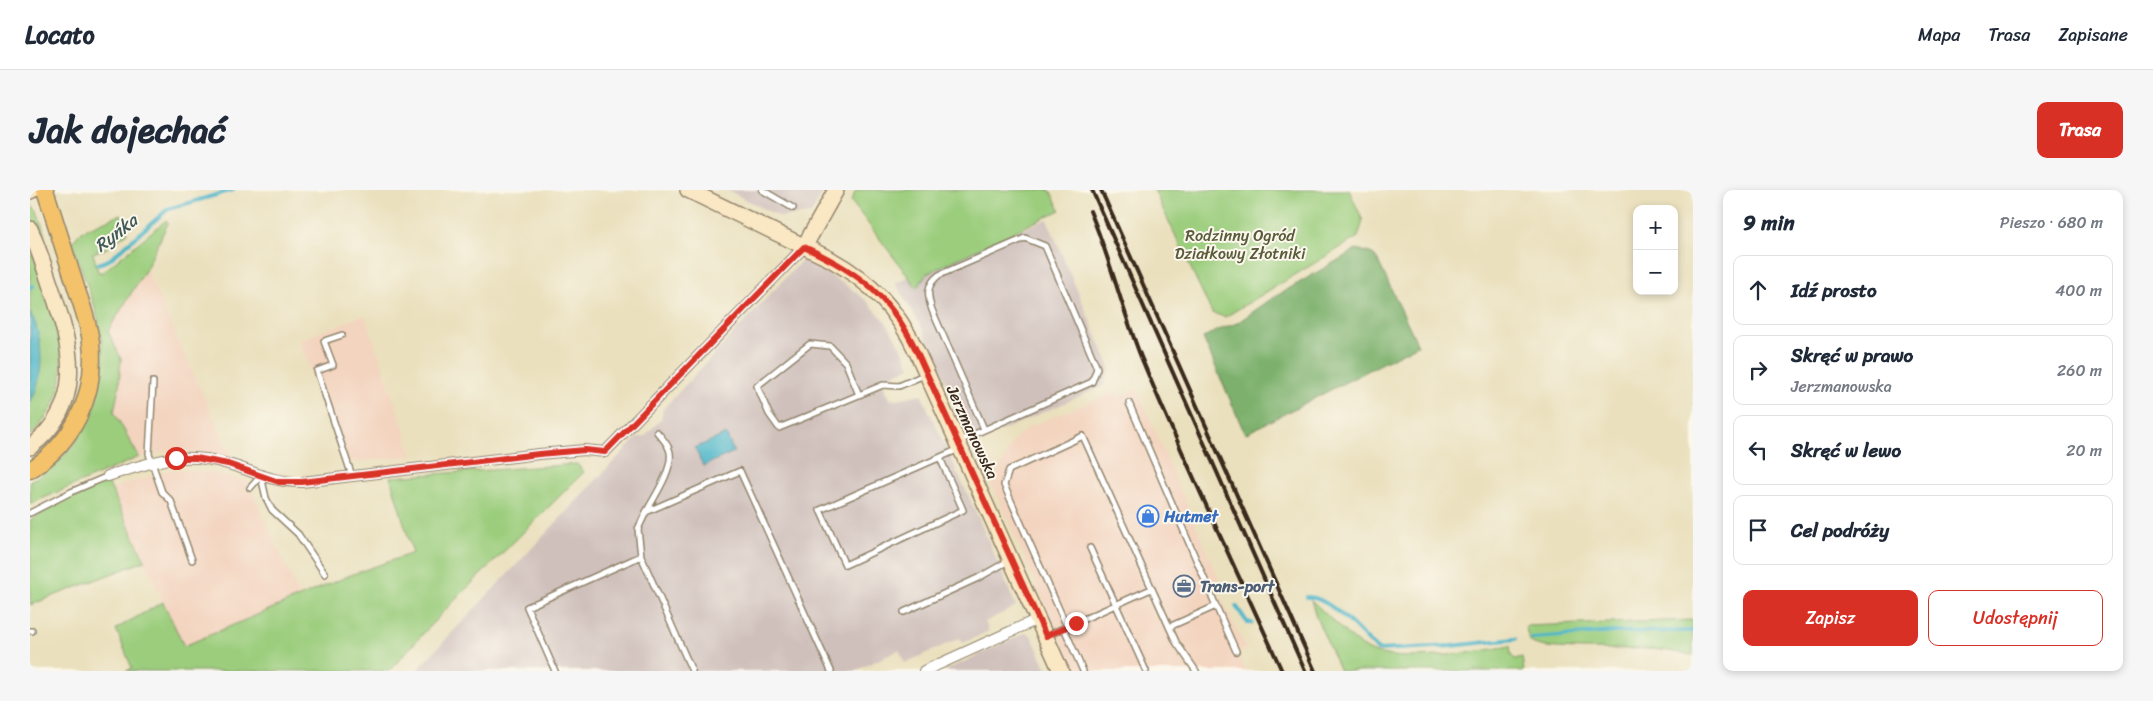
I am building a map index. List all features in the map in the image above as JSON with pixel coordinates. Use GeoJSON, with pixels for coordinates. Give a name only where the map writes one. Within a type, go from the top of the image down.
{"type":"FeatureCollection","features":[{"type":"Feature","properties":{"kind":"main road"},"geometry":{"type":"LineString","coordinates":[[30,470],[50,456],[74,427],[86,400],[92,358],[88,329],[45,190]]}},
{"type":"Feature","properties":{"kind":"street","name":"Jerzmanowska"},"geometry":{"type":"LineString","coordinates":[[688,190],[848,269],[887,302],[908,333],[927,373],[1061,671]]}},
{"type":"Feature","properties":{"kind":"street"},"geometry":{"type":"LineString","coordinates":[[108,476],[164,458],[196,458],[228,464],[279,482],[290,482],[539,454],[585,450],[605,452],[804,247],[836,190]]}},
{"type":"Feature","properties":{"kind":"street"},"geometry":{"type":"LineString","coordinates":[[30,229],[63,322],[70,358],[66,400],[60,416],[48,431],[30,447]]}},
{"type":"Feature","properties":{"kind":"street"},"geometry":{"type":"LineString","coordinates":[[924,671],[1038,619]]}},
{"type":"Feature","properties":{"kind":"lane"},"geometry":{"type":"LineString","coordinates":[[762,190],[793,208]]}},
{"type":"Feature","properties":{"kind":"lane"},"geometry":{"type":"LineString","coordinates":[[940,458],[964,510],[845,565],[820,510],[940,458],[984,430],[1092,382],[1097,368],[1045,246],[1025,238],[939,275],[930,283],[928,288],[927,293],[932,310],[984,430]]}},
{"type":"Feature","properties":{"kind":"lane"},"geometry":{"type":"LineString","coordinates":[[342,334],[324,341],[334,365],[317,371],[352,476]]}},
{"type":"Feature","properties":{"kind":"lane"},"geometry":{"type":"LineString","coordinates":[[859,395],[846,363],[830,346],[810,344],[757,386],[769,414],[779,428],[859,395],[883,385],[899,386],[927,373]]}},
{"type":"Feature","properties":{"kind":"lane"},"geometry":{"type":"LineString","coordinates":[[152,382],[149,454],[162,492],[171,501],[192,560]]}},
{"type":"Feature","properties":{"kind":"lane"},"geometry":{"type":"LineString","coordinates":[[1129,403],[1236,651]]}},
{"type":"Feature","properties":{"kind":"lane"},"geometry":{"type":"LineString","coordinates":[[657,432],[669,449],[670,458],[665,477],[638,529],[641,556],[692,671]]}},
{"type":"Feature","properties":{"kind":"lane"},"geometry":{"type":"LineString","coordinates":[[1083,671],[1004,485],[1009,470],[1083,436],[1176,642],[1196,671]]}},
{"type":"Feature","properties":{"kind":"lane"},"geometry":{"type":"LineString","coordinates":[[646,512],[740,471],[831,671]]}},
{"type":"Feature","properties":{"kind":"lane"},"geometry":{"type":"LineString","coordinates":[[30,513],[108,476]]}},
{"type":"Feature","properties":{"kind":"lane"},"geometry":{"type":"LineString","coordinates":[[250,488],[261,476]]}},
{"type":"Feature","properties":{"kind":"lane"},"geometry":{"type":"LineString","coordinates":[[261,476],[266,498],[272,510],[298,534],[326,574]]}},
{"type":"Feature","properties":{"kind":"lane"},"geometry":{"type":"LineString","coordinates":[[1090,548],[1146,671]]}},
{"type":"Feature","properties":{"kind":"lane"},"geometry":{"type":"LineString","coordinates":[[556,671],[527,607],[641,556]]}},
{"type":"Feature","properties":{"kind":"lane"},"geometry":{"type":"LineString","coordinates":[[904,612],[978,578],[1010,560]]}},
{"type":"Feature","properties":{"kind":"lane"},"geometry":{"type":"LineString","coordinates":[[1046,636],[1151,589]]}},
{"type":"Feature","properties":{"kind":"lane"},"geometry":{"type":"LineString","coordinates":[[1169,627],[1216,606]]}},
{"type":"Feature","properties":{"kind":"shaded area"},"geometry":{"type":"Polygon","coordinates":[[[727,190],[824,190],[811,214],[780,217],[727,190]]]}},
{"type":"Feature","properties":{"kind":"shaded area"},"geometry":{"type":"Polygon","coordinates":[[[1047,219],[1110,368],[1103,386],[973,443],[921,326],[895,283],[1047,219]]]}},
{"type":"Feature","properties":{"kind":"shaded area"},"geometry":{"type":"Polygon","coordinates":[[[802,260],[850,288],[867,301],[886,322],[910,367],[881,381],[891,400],[921,394],[978,517],[1016,606],[985,622],[989,631],[963,643],[960,638],[905,663],[899,650],[855,671],[416,671],[636,438],[645,436],[661,419],[663,409],[802,260]]]}},
{"type":"Feature","properties":{"kind":"shaded area"},"geometry":{"type":"Polygon","coordinates":[[[146,269],[232,459],[177,450],[153,453],[79,482],[121,359],[108,331],[146,269]]]}},
{"type":"Feature","properties":{"kind":"shaded area"},"geometry":{"type":"Polygon","coordinates":[[[365,315],[413,456],[343,463],[299,340],[365,315]]]}},
{"type":"Feature","properties":{"kind":"shaded area"},"geometry":{"type":"Polygon","coordinates":[[[1137,389],[1222,587],[1217,590],[1246,649],[1237,654],[1247,671],[1075,671],[992,485],[1011,445],[1018,436],[1031,426],[1116,391],[1119,397],[1137,389]]]}},
{"type":"Feature","properties":{"kind":"shaded area"},"geometry":{"type":"Polygon","coordinates":[[[172,469],[206,472],[247,481],[300,597],[184,646],[111,489],[172,469]]]}},
{"type":"Feature","properties":{"kind":"shaded area"},"geometry":{"type":"Polygon","coordinates":[[[1025,633],[1031,635],[1048,671],[944,671],[1025,633]]]}},
{"type":"Feature","properties":{"kind":"green space"},"geometry":{"type":"Polygon","coordinates":[[[856,190],[1050,190],[1060,210],[926,274],[917,288],[851,201],[856,190]]]}},
{"type":"Feature","properties":{"kind":"green space","name":"Rodzinny Ogród Działkowy Złotniki"},"geometry":{"type":"Polygon","coordinates":[[[1154,190],[1349,190],[1363,221],[1358,237],[1225,317],[1212,313],[1154,190]]]}},
{"type":"Feature","properties":{"kind":"green space"},"geometry":{"type":"Polygon","coordinates":[[[30,204],[37,211],[45,234],[43,235],[30,217],[30,204]]]}},
{"type":"Feature","properties":{"kind":"green space"},"geometry":{"type":"Polygon","coordinates":[[[121,214],[128,233],[105,249],[93,253],[98,272],[103,272],[166,220],[168,223],[146,269],[108,331],[121,359],[119,386],[114,412],[139,457],[30,504],[30,481],[49,469],[66,454],[79,436],[90,417],[97,396],[101,374],[102,351],[98,318],[72,242],[82,231],[121,214]]]}},
{"type":"Feature","properties":{"kind":"green space"},"geometry":{"type":"Polygon","coordinates":[[[1357,249],[1373,254],[1378,261],[1418,345],[1245,434],[1203,338],[1237,323],[1271,299],[1357,249]]]}},
{"type":"Feature","properties":{"kind":"green space"},"geometry":{"type":"Polygon","coordinates":[[[30,255],[33,255],[55,322],[61,356],[61,374],[55,403],[30,436],[30,255]]]}},
{"type":"Feature","properties":{"kind":"green space"},"geometry":{"type":"Polygon","coordinates":[[[577,464],[584,472],[443,612],[389,671],[126,671],[132,668],[116,629],[163,602],[184,646],[353,574],[413,553],[390,477],[577,464]]]}},
{"type":"Feature","properties":{"kind":"green space"},"geometry":{"type":"Polygon","coordinates":[[[107,480],[145,561],[30,605],[30,520],[64,499],[107,480]]]}},
{"type":"Feature","properties":{"kind":"green space"},"geometry":{"type":"Polygon","coordinates":[[[1311,600],[1347,634],[1369,650],[1399,657],[1418,657],[1458,654],[1510,646],[1511,655],[1515,659],[1522,657],[1524,671],[1340,671],[1316,617],[1311,600]]]}},
{"type":"Feature","properties":{"kind":"green space"},"geometry":{"type":"Polygon","coordinates":[[[1693,620],[1693,655],[1653,649],[1569,649],[1540,646],[1531,642],[1525,626],[1693,620]]]}},
{"type":"Feature","properties":{"kind":"water"},"geometry":{"type":"Polygon","coordinates":[[[30,312],[38,333],[41,358],[38,382],[30,403],[30,312]]]}},
{"type":"Feature","properties":{"kind":"water"},"geometry":{"type":"Polygon","coordinates":[[[726,434],[734,452],[703,466],[695,448],[726,434]]]}},
{"type":"Feature","properties":{"kind":"waterway","name":"Ryńka"},"geometry":{"type":"LineString","coordinates":[[98,264],[109,260],[168,209],[233,190]]}},
{"type":"Feature","properties":{"kind":"waterway"},"geometry":{"type":"LineString","coordinates":[[1307,597],[1316,598],[1335,609],[1378,650],[1451,646],[1515,639]]}},
{"type":"Feature","properties":{"kind":"waterway"},"geometry":{"type":"LineString","coordinates":[[1236,606],[1247,622],[1252,623]]}},
{"type":"Feature","properties":{"kind":"waterway"},"geometry":{"type":"LineString","coordinates":[[1532,638],[1616,632],[1693,631]]}},
{"type":"Feature","properties":{"kind":"railway"},"geometry":{"type":"LineString","coordinates":[[1092,190],[1305,671]]}},
{"type":"Feature","properties":{"kind":"railway"},"geometry":{"type":"LineString","coordinates":[[1101,190],[1315,671]]}},
{"type":"Feature","properties":{"kind":"railway"},"geometry":{"type":"LineString","coordinates":[[1090,211],[1141,357],[1282,671]]}},
{"type":"Feature","properties":{"kind":"place","name":"Hutmet"},"geometry":{"type":"Point","coordinates":[1148,516]}},
{"type":"Feature","properties":{"kind":"place","name":"Trans-port"},"geometry":{"type":"Point","coordinates":[1184,586]}},
{"type":"Feature","properties":{"kind":"route"},"geometry":{"type":"LineString","coordinates":[[176,458],[196,458],[228,464],[279,482],[302,482],[539,454],[585,450],[605,452],[804,247],[830,258],[848,269],[887,302],[898,317],[908,333],[968,461],[1010,560],[1046,636],[1076,623]]}}]}
